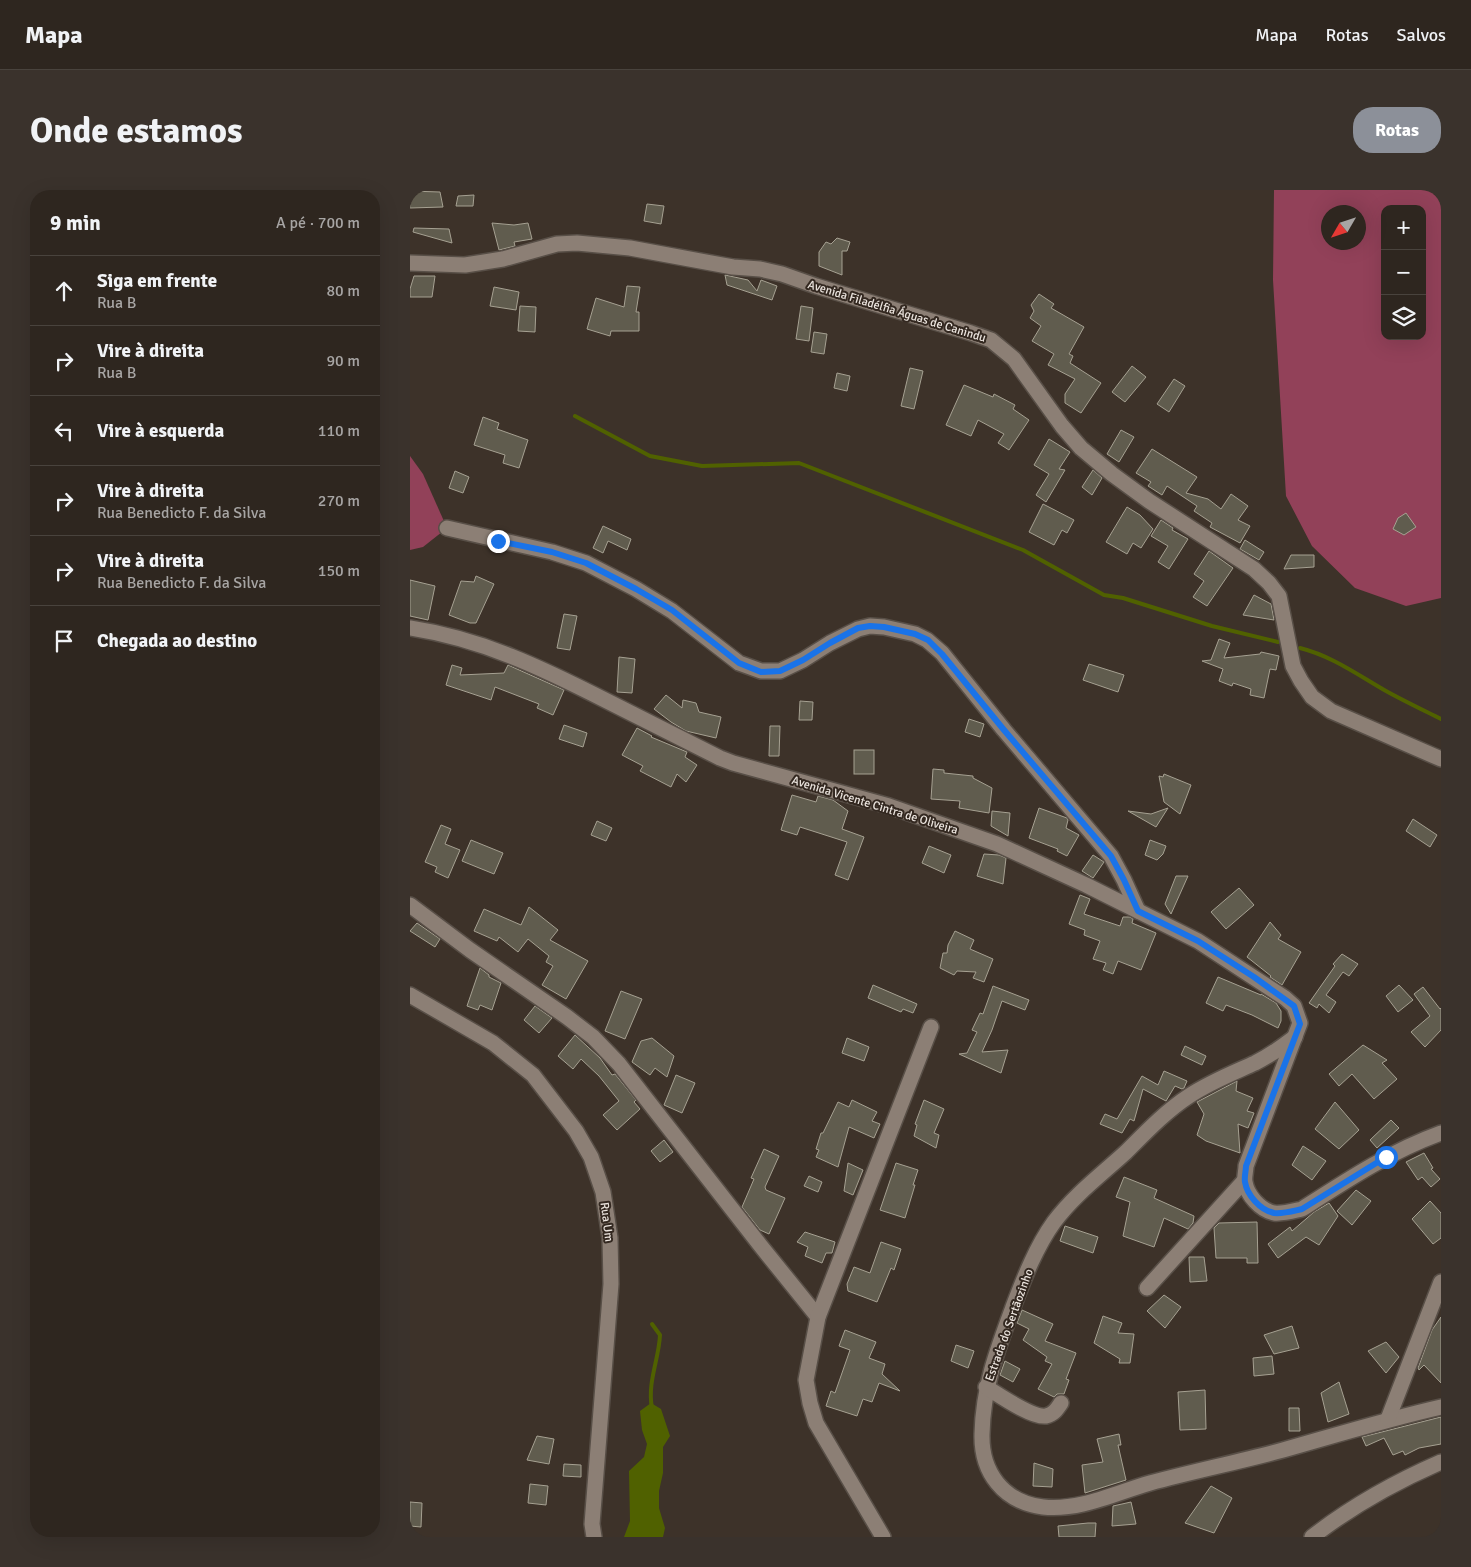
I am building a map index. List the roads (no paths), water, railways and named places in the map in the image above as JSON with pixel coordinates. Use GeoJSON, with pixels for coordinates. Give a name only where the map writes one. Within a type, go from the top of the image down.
{"type":"FeatureCollection","features":[{"type":"Feature","properties":{"kind":"street","name":"Avenida Filadélfia Águas de Canindu"},"geometry":{"type":"LineString","coordinates":[[415,263],[465,265],[503,259],[557,244],[577,243],[630,248],[782,274],[991,340],[1014,359],[1062,426],[1081,448],[1149,501],[1254,569],[1268,583],[1279,596],[1293,666],[1312,696],[1331,711],[1441,759]]}},
{"type":"Feature","properties":{"kind":"street"},"geometry":{"type":"LineString","coordinates":[[410,251],[415,263]]}},
{"type":"Feature","properties":{"kind":"street"},"geometry":{"type":"LineString","coordinates":[[447,528],[552,552],[586,563],[672,610],[739,663],[761,672],[780,671],[858,628],[870,626],[884,627],[915,634],[928,640],[942,654],[1111,856],[1138,911]]}},
{"type":"Feature","properties":{"kind":"street","name":"Avenida Vicente Cintra de Oliveira"},"geometry":{"type":"LineString","coordinates":[[410,628],[441,633],[511,655],[559,676],[720,758],[748,768],[810,783],[889,806],[997,844],[1198,941],[1285,998],[1294,1006],[1300,1024],[1246,1166],[1244,1181]]}},
{"type":"Feature","properties":{"kind":"street"},"geometry":{"type":"LineString","coordinates":[[410,905],[593,1037],[619,1064],[818,1317]]}},
{"type":"Feature","properties":{"kind":"street","name":"Rua Um"},"geometry":{"type":"LineString","coordinates":[[410,995],[493,1042],[533,1075],[576,1130],[591,1157],[603,1192],[610,1238],[611,1284],[592,1524],[594,1537]]}},
{"type":"Feature","properties":{"kind":"street"},"geometry":{"type":"LineString","coordinates":[[883,1537],[816,1422],[806,1380],[818,1317],[931,1027]]}},
{"type":"Feature","properties":{"kind":"street","name":"Estrada do Sertãozinho"},"geometry":{"type":"LineString","coordinates":[[1296,1036],[1281,1048],[1257,1062],[1217,1080],[1188,1096],[1165,1114],[1078,1196],[1055,1221],[1040,1245],[1022,1282],[997,1350],[986,1387],[982,1445],[990,1474],[1008,1494],[1026,1503],[1043,1507],[1067,1506],[1093,1502],[1147,1484],[1282,1450],[1388,1419],[1441,1407]]}},
{"type":"Feature","properties":{"kind":"street"},"geometry":{"type":"LineString","coordinates":[[1146,1288],[1244,1181],[1249,1193],[1264,1209],[1274,1213],[1302,1209],[1386,1157],[1413,1143],[1441,1133]]}},
{"type":"Feature","properties":{"kind":"street"},"geometry":{"type":"LineString","coordinates":[[1388,1419],[1441,1282]]}},
{"type":"Feature","properties":{"kind":"street"},"geometry":{"type":"LineString","coordinates":[[986,1387],[1020,1408],[1042,1416],[1048,1416],[1061,1404]]}},
{"type":"Feature","properties":{"kind":"street"},"geometry":{"type":"LineString","coordinates":[[1312,1537],[1369,1498],[1441,1462]]}},
{"type":"Feature","properties":{"kind":"waterway"},"geometry":{"type":"LineString","coordinates":[[575,416],[650,456],[702,466],[799,463],[1023,550],[1104,595],[1123,598],[1212,626],[1278,642]]}},
{"type":"Feature","properties":{"kind":"waterway"},"geometry":{"type":"LineString","coordinates":[[1300,648],[1334,661],[1393,695],[1441,719]]}},
{"type":"Feature","properties":{"kind":"waterway"},"geometry":{"type":"LineString","coordinates":[[652,1324],[660,1335],[651,1389],[652,1408]]}}]}
